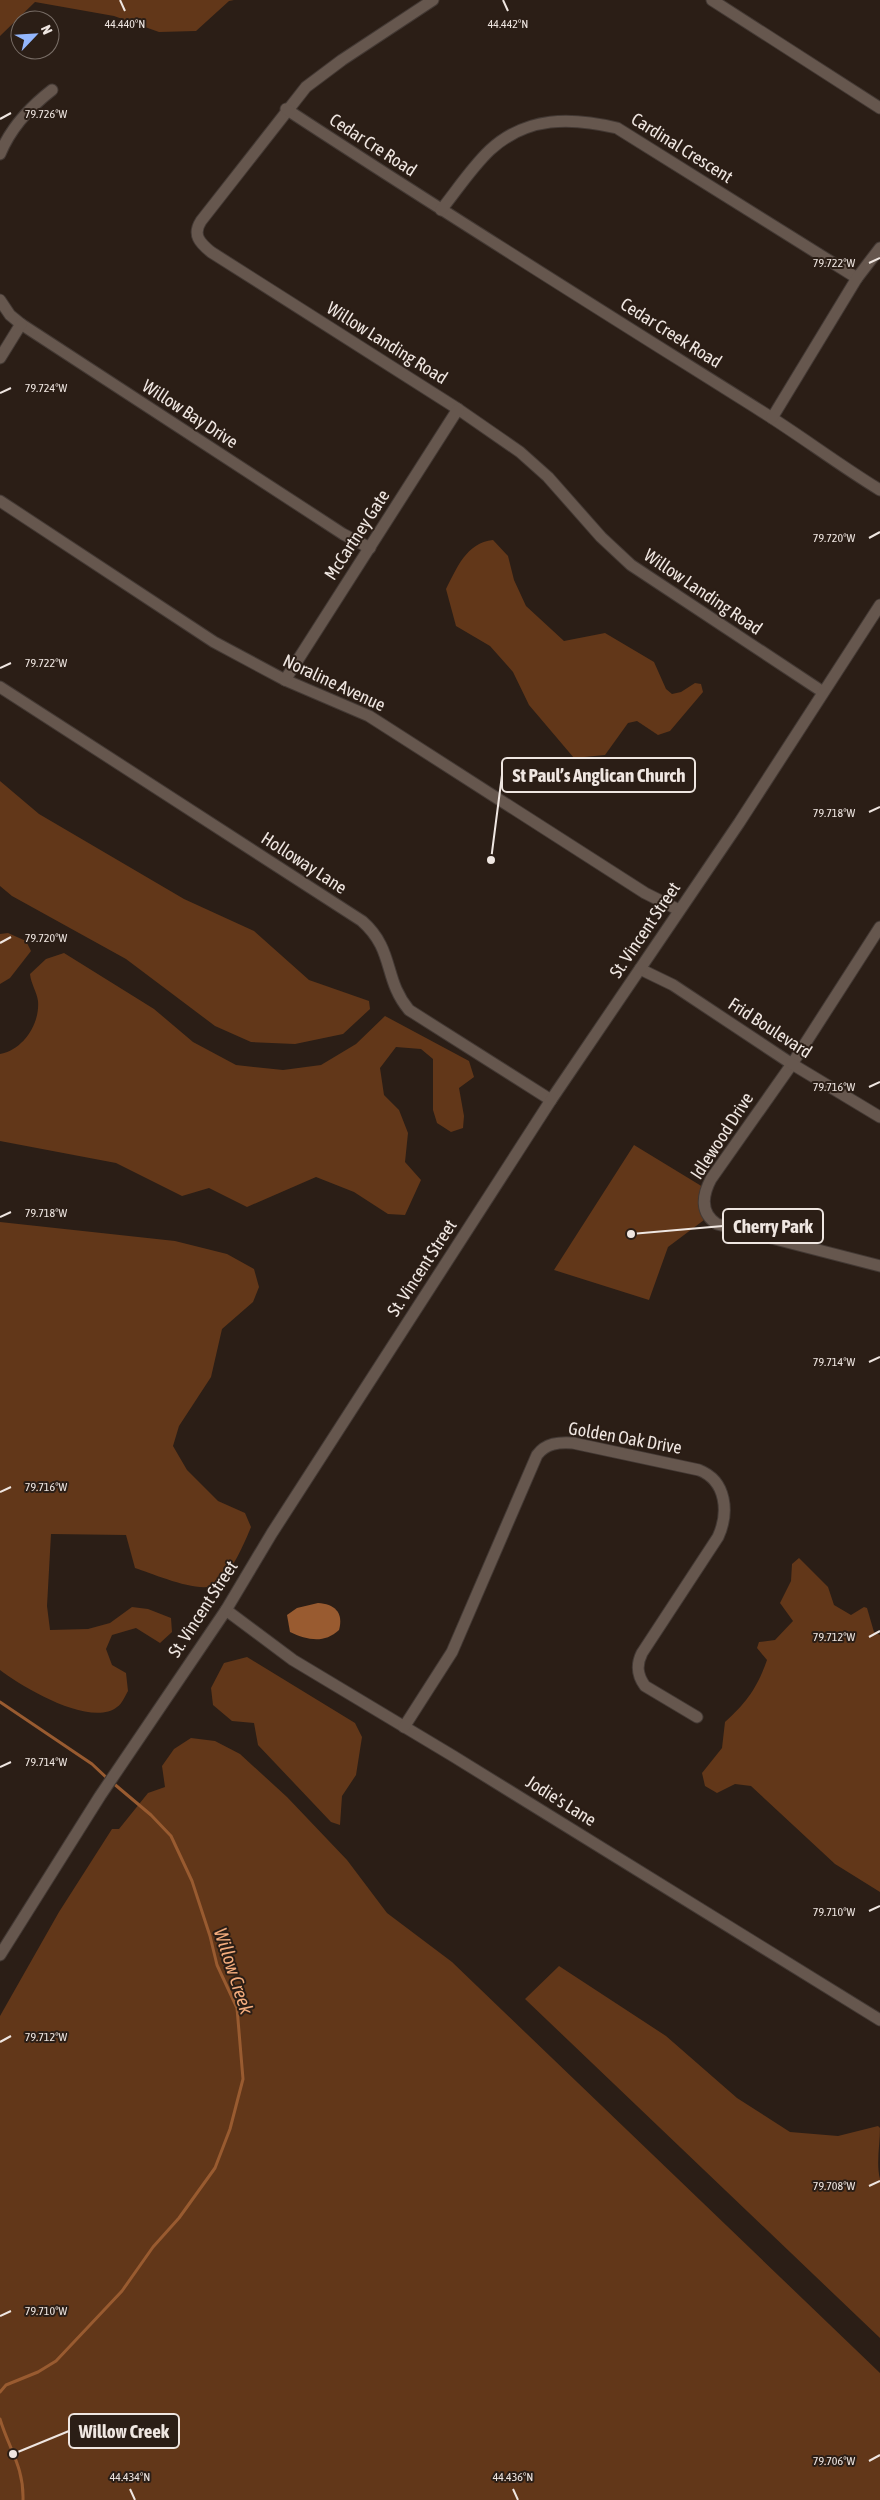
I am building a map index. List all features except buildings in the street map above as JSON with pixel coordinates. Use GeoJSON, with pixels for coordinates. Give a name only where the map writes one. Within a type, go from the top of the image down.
{"type":"FeatureCollection","features":[{"type":"Feature","properties":{"kind":"street","name":"Willow Landing Road"},"geometry":{"type":"LineString","coordinates":[[433,0],[317,78],[296,97],[201,222],[197,228],[198,240],[211,252],[458,409],[520,452],[548,477],[601,537],[631,565],[823,692]]}},
{"type":"Feature","properties":{"kind":"street"},"geometry":{"type":"LineString","coordinates":[[718,2],[880,108]]}},
{"type":"Feature","properties":{"kind":"street"},"geometry":{"type":"LineString","coordinates":[[0,154],[24,115],[52,90]]}},
{"type":"Feature","properties":{"kind":"street","name":"Cedar Cre Road"},"geometry":{"type":"LineString","coordinates":[[286,109],[441,210]]}},
{"type":"Feature","properties":{"kind":"street","name":"Cardinal Crescent"},"geometry":{"type":"LineString","coordinates":[[441,210],[490,150],[517,131],[550,121],[584,120],[617,128],[857,278]]}},
{"type":"Feature","properties":{"kind":"street","name":"Cedar Creek Road"},"geometry":{"type":"LineString","coordinates":[[441,210],[772,418],[842,467],[880,490]]}},
{"type":"Feature","properties":{"kind":"street"},"geometry":{"type":"LineString","coordinates":[[772,418],[857,278],[880,248]]}},
{"type":"Feature","properties":{"kind":"street","name":"Willow Bay Drive"},"geometry":{"type":"LineString","coordinates":[[0,300],[10,315],[21,324],[343,534],[370,548]]}},
{"type":"Feature","properties":{"kind":"street"},"geometry":{"type":"LineString","coordinates":[[0,358],[21,324]]}},
{"type":"Feature","properties":{"kind":"street","name":"McCartney Gate"},"geometry":{"type":"LineString","coordinates":[[285,680],[458,409]]}},
{"type":"Feature","properties":{"kind":"street","name":"Noraline Avenue"},"geometry":{"type":"LineString","coordinates":[[0,501],[214,642],[285,680],[370,716],[645,893],[679,910]]}},
{"type":"Feature","properties":{"kind":"street","name":"St. Vincent Street"},"geometry":{"type":"LineString","coordinates":[[0,1955],[100,1796],[226,1610],[272,1533],[551,1100],[739,823],[880,605]]}},
{"type":"Feature","properties":{"kind":"street","name":"Holloway Lane"},"geometry":{"type":"LineString","coordinates":[[0,687],[362,922],[380,940],[394,987],[400,1000],[409,1010],[551,1100]]}},
{"type":"Feature","properties":{"kind":"street","name":"Idlewood Drive"},"geometry":{"type":"LineString","coordinates":[[880,927],[792,1064],[711,1180],[704,1196],[706,1213],[710,1220],[726,1227],[880,1266]]}},
{"type":"Feature","properties":{"kind":"street","name":"Frid Boulevard"},"geometry":{"type":"LineString","coordinates":[[640,969],[673,985],[792,1064],[880,1117]]}},
{"type":"Feature","properties":{"kind":"street","name":"Golden Oak Drive"},"geometry":{"type":"LineString","coordinates":[[404,1727],[452,1652],[537,1455],[546,1446],[560,1442],[573,1443],[699,1470],[712,1477],[720,1489],[724,1507],[722,1527],[718,1537],[642,1653],[637,1666],[640,1680],[645,1686],[697,1717]]}},
{"type":"Feature","properties":{"kind":"street","name":"Jodie's Lane"},"geometry":{"type":"LineString","coordinates":[[226,1610],[293,1660],[880,2020]]}},
{"type":"Feature","properties":{"kind":"shaded area"},"geometry":{"type":"Polygon","coordinates":[[[0,0],[234,0],[229,1],[196,31],[159,32],[114,16],[35,2],[27,10],[10,10],[10,26],[0,36],[0,0]]]}},
{"type":"Feature","properties":{"kind":"shaded area"},"geometry":{"type":"Polygon","coordinates":[[[493,540],[508,556],[514,580],[526,606],[564,641],[605,633],[654,662],[666,689],[672,694],[681,692],[695,683],[701,684],[703,692],[670,731],[658,735],[637,721],[628,723],[605,755],[574,758],[529,705],[513,672],[490,646],[456,626],[446,589],[469,551],[484,542],[493,540]]]}},
{"type":"Feature","properties":{"kind":"shaded area"},"geometry":{"type":"Polygon","coordinates":[[[0,781],[39,814],[184,899],[254,931],[309,980],[369,1001],[370,1009],[343,1034],[295,1044],[251,1042],[215,1026],[126,959],[12,896],[0,886],[0,781]]]}},
{"type":"Feature","properties":{"kind":"shaded area"},"geometry":{"type":"Polygon","coordinates":[[[8,933],[26,941],[31,951],[10,978],[0,984],[0,934],[8,933]]]}},
{"type":"Feature","properties":{"kind":"shaded area"},"geometry":{"type":"Polygon","coordinates":[[[64,953],[154,1009],[193,1042],[236,1065],[283,1070],[321,1065],[356,1044],[385,1016],[469,1061],[474,1077],[459,1088],[464,1116],[463,1128],[451,1132],[437,1123],[433,1110],[433,1059],[421,1049],[396,1047],[380,1068],[384,1095],[399,1110],[408,1133],[405,1162],[421,1180],[405,1215],[388,1214],[354,1192],[316,1177],[247,1207],[209,1188],[182,1196],[116,1163],[0,1141],[0,1054],[8,1052],[23,1042],[33,1027],[38,1010],[38,1001],[30,974],[46,959],[64,953]]]}},
{"type":"Feature","properties":{"kind":"shaded area"},"geometry":{"type":"Polygon","coordinates":[[[634,1145],[703,1187],[698,1204],[704,1220],[668,1247],[649,1300],[554,1270],[634,1145]]]}},
{"type":"Feature","properties":{"kind":"shaded area"},"geometry":{"type":"Polygon","coordinates":[[[0,1222],[175,1241],[227,1254],[254,1269],[259,1287],[253,1302],[222,1329],[211,1377],[179,1426],[173,1446],[187,1470],[218,1501],[245,1513],[251,1527],[237,1557],[222,1579],[210,1587],[200,1587],[177,1582],[135,1568],[126,1535],[51,1534],[47,1606],[50,1630],[88,1629],[110,1623],[132,1607],[148,1609],[171,1618],[172,1632],[160,1643],[136,1628],[112,1635],[106,1649],[112,1665],[126,1673],[128,1691],[119,1706],[105,1712],[74,1709],[57,1703],[24,1686],[0,1670],[0,1222]]]}},
{"type":"Feature","properties":{"kind":"shaded area"},"geometry":{"type":"Polygon","coordinates":[[[799,1558],[828,1587],[834,1605],[851,1615],[864,1607],[867,1608],[874,1632],[880,1635],[880,1892],[835,1864],[751,1786],[735,1784],[717,1793],[705,1786],[702,1773],[722,1748],[725,1722],[751,1694],[767,1660],[757,1648],[759,1642],[775,1640],[793,1621],[780,1603],[791,1581],[792,1564],[799,1558]]]}},
{"type":"Feature","properties":{"kind":"shaded area"},"geometry":{"type":"Polygon","coordinates":[[[318,1603],[329,1605],[336,1610],[340,1618],[339,1630],[321,1639],[309,1639],[290,1632],[287,1615],[297,1608],[318,1603]]]}},
{"type":"Feature","properties":{"kind":"shaded area"},"geometry":{"type":"Polygon","coordinates":[[[247,1657],[355,1723],[362,1737],[356,1775],[342,1796],[340,1825],[331,1822],[258,1745],[254,1723],[232,1721],[213,1705],[211,1688],[224,1663],[247,1657]]]}},
{"type":"Feature","properties":{"kind":"shaded area"},"geometry":{"type":"Polygon","coordinates":[[[191,1738],[215,1741],[240,1754],[287,1797],[347,1860],[387,1913],[452,1962],[880,2373],[880,2500],[0,2500],[0,2016],[59,1912],[112,1829],[119,1829],[148,1793],[165,1787],[162,1766],[174,1749],[191,1738]]]}},
{"type":"Feature","properties":{"kind":"shaded area"},"geometry":{"type":"Polygon","coordinates":[[[559,1966],[666,2036],[737,2098],[790,2132],[838,2136],[878,2126],[880,2128],[878,2160],[880,2179],[880,2338],[525,1999],[559,1966]]]}},
{"type":"Feature","properties":{"kind":"waterway","name":"Willow Creek"},"geometry":{"type":"LineString","coordinates":[[0,1702],[92,1764],[108,1779]]}},
{"type":"Feature","properties":{"kind":"waterway","name":"Willow Creek"},"geometry":{"type":"LineString","coordinates":[[0,2392],[6,2385],[38,2372],[56,2361],[122,2291],[153,2247],[179,2218],[215,2168],[230,2129],[243,2079],[237,2008],[217,1965],[210,1936],[192,1881],[171,1836],[151,1815],[113,1783]]}},
{"type":"Feature","properties":{"kind":"waterway","name":"Willow Creek"},"geometry":{"type":"LineString","coordinates":[[0,2419],[19,2468],[23,2500]]}},
{"type":"Feature","properties":{"kind":"place","name":"St Paul’s Anglican Church"},"geometry":{"type":"Point","coordinates":[491,860]}},
{"type":"Feature","properties":{"kind":"place","name":"Cherry Park"},"geometry":{"type":"Point","coordinates":[631,1234]}},
{"type":"Feature","properties":{"kind":"place","name":"Willow Creek"},"geometry":{"type":"Point","coordinates":[13,2454]}}]}
